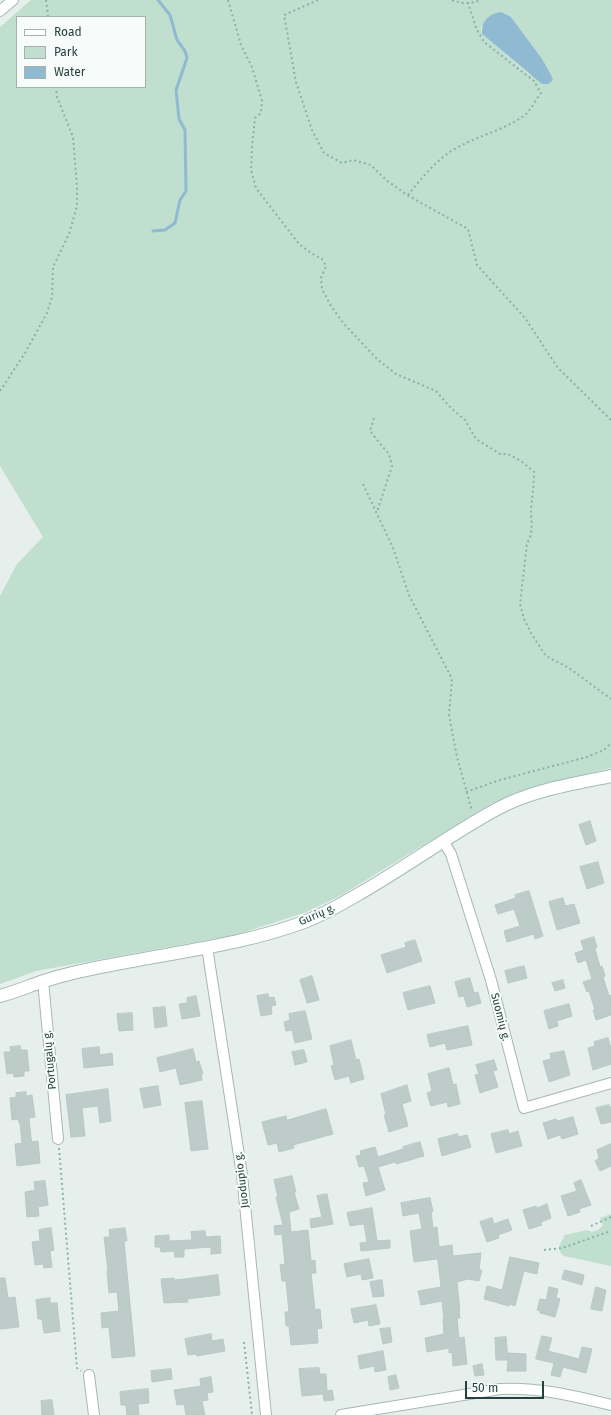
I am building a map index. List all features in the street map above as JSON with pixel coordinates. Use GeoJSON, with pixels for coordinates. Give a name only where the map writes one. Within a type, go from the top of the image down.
{"type":"FeatureCollection","features":[{"type":"Feature","properties":{"kind":"street"},"geometry":{"type":"LineString","coordinates":[[0,11],[13,0]]}},
{"type":"Feature","properties":{"kind":"street","name":"Gurių g."},"geometry":{"type":"LineString","coordinates":[[0,996],[43,981],[111,965],[207,947],[275,932],[305,921],[368,889],[498,808],[533,794],[611,776]]}},
{"type":"Feature","properties":{"kind":"street","name":"Suomių g."},"geometry":{"type":"LineString","coordinates":[[443,841],[451,854],[491,980],[524,1108],[611,1083]]}},
{"type":"Feature","properties":{"kind":"street","name":"Juodupio g."},"geometry":{"type":"LineString","coordinates":[[207,947],[242,1175],[266,1415]]}},
{"type":"Feature","properties":{"kind":"street","name":"Portugalų g."},"geometry":{"type":"LineString","coordinates":[[43,981],[58,1139]]}},
{"type":"Feature","properties":{"kind":"street"},"geometry":{"type":"LineString","coordinates":[[89,1375],[94,1415]]}},
{"type":"Feature","properties":{"kind":"street"},"geometry":{"type":"LineString","coordinates":[[341,1415],[512,1388],[568,1394],[611,1405]]}},
{"type":"Feature","properties":{"kind":"path"},"geometry":{"type":"LineString","coordinates":[[46,0],[48,16]]}},
{"type":"Feature","properties":{"kind":"path"},"geometry":{"type":"LineString","coordinates":[[228,0],[241,45],[252,67],[262,101],[261,113],[255,118],[252,147],[251,170],[256,188],[299,244],[311,253],[322,258],[326,266],[321,278],[322,289],[331,306],[344,324],[372,353],[396,374],[436,391],[451,408],[465,420],[476,439],[500,454],[508,454],[521,461],[534,472],[531,530],[530,539],[527,543],[520,604],[524,619],[532,635],[546,656],[569,668],[611,699]]}},
{"type":"Feature","properties":{"kind":"path"},"geometry":{"type":"LineString","coordinates":[[318,0],[284,15],[296,82],[312,130],[324,153],[342,163],[353,160],[371,165],[386,180],[407,195],[468,229],[477,265],[524,318],[558,368],[611,420]]}},
{"type":"Feature","properties":{"kind":"path"},"geometry":{"type":"LineString","coordinates":[[452,0],[468,3],[481,0]]}},
{"type":"Feature","properties":{"kind":"path"},"geometry":{"type":"LineString","coordinates":[[407,195],[428,172],[452,150],[473,140],[491,134],[526,114],[541,93],[534,81],[484,42],[477,30],[468,3]]}},
{"type":"Feature","properties":{"kind":"path"},"geometry":{"type":"LineString","coordinates":[[0,391],[25,353],[47,313],[52,297],[54,267],[69,234],[77,206],[78,187],[73,137],[57,97],[56,88]]}},
{"type":"Feature","properties":{"kind":"path"},"geometry":{"type":"LineString","coordinates":[[374,418],[370,431],[389,454],[392,466],[376,513]]}},
{"type":"Feature","properties":{"kind":"path"},"geometry":{"type":"LineString","coordinates":[[363,484],[393,548],[408,595],[452,678],[449,715],[457,757],[475,822]]}},
{"type":"Feature","properties":{"kind":"path"},"geometry":{"type":"LineString","coordinates":[[466,792],[500,780],[587,757],[604,750],[611,742]]}},
{"type":"Feature","properties":{"kind":"path"},"geometry":{"type":"LineString","coordinates":[[58,1139],[77,1368],[89,1375]]}},
{"type":"Feature","properties":{"kind":"path"},"geometry":{"type":"LineString","coordinates":[[591,1226],[611,1217]]}},
{"type":"Feature","properties":{"kind":"path"},"geometry":{"type":"LineString","coordinates":[[544,1250],[562,1248],[610,1233]]}},
{"type":"Feature","properties":{"kind":"path"},"geometry":{"type":"LineString","coordinates":[[244,1342],[252,1415]]}},
{"type":"Feature","properties":{"kind":"green space"},"geometry":{"type":"Polygon","coordinates":[[[31,0],[611,0],[611,768],[524,790],[492,803],[340,896],[304,913],[235,935],[36,971],[0,984],[0,596],[17,564],[43,537],[0,466],[0,27],[31,0]],[[511,17],[481,27],[482,34],[530,75],[550,73],[511,17]]]}},
{"type":"Feature","properties":{"kind":"green space"},"geometry":{"type":"Polygon","coordinates":[[[611,1214],[611,1266],[564,1256],[560,1252],[559,1246],[565,1235],[587,1230],[592,1232],[598,1230],[603,1225],[600,1218],[611,1214]]]}},
{"type":"Feature","properties":{"kind":"water"},"geometry":{"type":"Polygon","coordinates":[[[501,12],[511,17],[542,59],[553,80],[548,84],[542,84],[482,34],[486,19],[496,13],[501,12]]]}},
{"type":"Feature","properties":{"kind":"building"},"geometry":{"type":"Polygon","coordinates":[[[590,821],[596,841],[586,845],[579,825],[590,821]]]}},
{"type":"Feature","properties":{"kind":"building"},"geometry":{"type":"Polygon","coordinates":[[[598,862],[604,883],[587,889],[580,867],[598,862]]]}},
{"type":"Feature","properties":{"kind":"building"},"geometry":{"type":"Polygon","coordinates":[[[529,891],[543,936],[535,939],[534,934],[507,942],[504,931],[520,926],[514,909],[498,914],[495,905],[516,898],[515,895],[529,891]]]}},
{"type":"Feature","properties":{"kind":"building"},"geometry":{"type":"Polygon","coordinates":[[[563,898],[565,906],[574,904],[580,923],[557,930],[549,902],[563,898]]]}},
{"type":"Feature","properties":{"kind":"building"},"geometry":{"type":"Polygon","coordinates":[[[594,937],[600,967],[602,966],[605,976],[603,977],[609,996],[611,995],[611,1015],[596,1020],[593,1010],[595,1010],[589,991],[587,992],[583,982],[592,979],[586,960],[578,963],[575,953],[584,950],[581,941],[594,937]]]}},
{"type":"Feature","properties":{"kind":"building"},"geometry":{"type":"Polygon","coordinates":[[[415,940],[422,961],[387,973],[381,955],[406,947],[405,943],[415,940]]]}},
{"type":"Feature","properties":{"kind":"building"},"geometry":{"type":"Polygon","coordinates":[[[524,966],[527,978],[508,983],[505,971],[524,966]]]}},
{"type":"Feature","properties":{"kind":"building"},"geometry":{"type":"Polygon","coordinates":[[[312,976],[319,1000],[307,1003],[300,980],[312,976]]]}},
{"type":"Feature","properties":{"kind":"building"},"geometry":{"type":"Polygon","coordinates":[[[470,978],[474,993],[478,992],[481,1003],[467,1007],[464,996],[459,997],[455,982],[470,978]]]}},
{"type":"Feature","properties":{"kind":"building"},"geometry":{"type":"Polygon","coordinates":[[[563,980],[565,988],[555,991],[552,983],[563,980]]]}},
{"type":"Feature","properties":{"kind":"building"},"geometry":{"type":"Polygon","coordinates":[[[430,986],[435,1003],[408,1010],[403,993],[430,986]]]}},
{"type":"Feature","properties":{"kind":"building"},"geometry":{"type":"Polygon","coordinates":[[[268,994],[269,998],[274,997],[276,1005],[271,1006],[272,1014],[261,1016],[257,996],[268,994]]]}},
{"type":"Feature","properties":{"kind":"building"},"geometry":{"type":"Polygon","coordinates":[[[196,996],[200,1016],[182,1019],[179,1004],[187,1003],[187,998],[196,996]]]}},
{"type":"Feature","properties":{"kind":"building"},"geometry":{"type":"Polygon","coordinates":[[[569,1004],[572,1016],[557,1021],[558,1026],[549,1029],[544,1011],[569,1004]]]}},
{"type":"Feature","properties":{"kind":"building"},"geometry":{"type":"Polygon","coordinates":[[[165,1007],[167,1026],[155,1028],[153,1008],[165,1007]]]}},
{"type":"Feature","properties":{"kind":"building"},"geometry":{"type":"Polygon","coordinates":[[[305,1011],[312,1039],[295,1043],[292,1030],[286,1031],[284,1022],[290,1020],[289,1014],[305,1011]]]}},
{"type":"Feature","properties":{"kind":"building"},"geometry":{"type":"Polygon","coordinates":[[[132,1013],[133,1030],[119,1031],[117,1014],[132,1013]]]}},
{"type":"Feature","properties":{"kind":"building"},"geometry":{"type":"Polygon","coordinates":[[[468,1026],[472,1045],[447,1050],[445,1043],[430,1047],[427,1035],[468,1026]]]}},
{"type":"Feature","properties":{"kind":"building"},"geometry":{"type":"Polygon","coordinates":[[[608,1038],[611,1049],[611,1064],[593,1070],[588,1048],[595,1046],[594,1042],[608,1038]]]}},
{"type":"Feature","properties":{"kind":"building"},"geometry":{"type":"Polygon","coordinates":[[[351,1040],[356,1060],[359,1059],[364,1079],[351,1083],[349,1076],[335,1080],[331,1066],[334,1065],[330,1046],[351,1040]]]}},
{"type":"Feature","properties":{"kind":"building"},"geometry":{"type":"Polygon","coordinates":[[[20,1046],[21,1050],[27,1050],[29,1071],[24,1071],[24,1076],[14,1077],[13,1073],[7,1074],[4,1052],[11,1052],[10,1047],[20,1046]]]}},
{"type":"Feature","properties":{"kind":"building"},"geometry":{"type":"Polygon","coordinates":[[[99,1047],[100,1055],[112,1053],[113,1065],[84,1068],[82,1049],[99,1047]]]}},
{"type":"Feature","properties":{"kind":"building"},"geometry":{"type":"Polygon","coordinates":[[[193,1049],[196,1062],[199,1061],[203,1074],[201,1075],[202,1080],[180,1085],[176,1068],[160,1072],[157,1058],[193,1049]]]}},
{"type":"Feature","properties":{"kind":"building"},"geometry":{"type":"Polygon","coordinates":[[[304,1050],[307,1062],[295,1065],[292,1052],[304,1050]]]}},
{"type":"Feature","properties":{"kind":"building"},"geometry":{"type":"Polygon","coordinates":[[[564,1051],[570,1075],[549,1082],[543,1061],[551,1059],[550,1054],[564,1051]]]}},
{"type":"Feature","properties":{"kind":"building"},"geometry":{"type":"Polygon","coordinates":[[[494,1060],[497,1070],[493,1071],[498,1087],[480,1093],[475,1075],[479,1074],[476,1065],[494,1060]]]}},
{"type":"Feature","properties":{"kind":"building"},"geometry":{"type":"Polygon","coordinates":[[[449,1068],[453,1085],[456,1084],[460,1104],[448,1107],[447,1102],[431,1106],[427,1093],[432,1091],[428,1074],[449,1068]]]}},
{"type":"Feature","properties":{"kind":"building"},"geometry":{"type":"Polygon","coordinates":[[[407,1085],[411,1101],[402,1104],[408,1126],[389,1132],[384,1115],[386,1115],[381,1094],[407,1085]]]}},
{"type":"Feature","properties":{"kind":"building"},"geometry":{"type":"Polygon","coordinates":[[[158,1086],[161,1105],[144,1108],[140,1089],[158,1086]]]}},
{"type":"Feature","properties":{"kind":"building"},"geometry":{"type":"Polygon","coordinates":[[[108,1089],[111,1121],[100,1123],[98,1106],[82,1108],[85,1136],[71,1137],[66,1095],[108,1089]]]}},
{"type":"Feature","properties":{"kind":"building"},"geometry":{"type":"Polygon","coordinates":[[[26,1092],[26,1096],[32,1095],[35,1117],[29,1118],[31,1138],[32,1142],[38,1141],[40,1163],[17,1166],[15,1144],[22,1143],[20,1123],[18,1119],[12,1120],[10,1098],[16,1097],[16,1093],[26,1092]]]}},
{"type":"Feature","properties":{"kind":"building"},"geometry":{"type":"Polygon","coordinates":[[[202,1101],[208,1149],[191,1151],[185,1103],[202,1101]]]}},
{"type":"Feature","properties":{"kind":"building"},"geometry":{"type":"Polygon","coordinates":[[[609,1105],[609,1107],[611,1107],[611,1122],[601,1124],[596,1108],[609,1105]]]}},
{"type":"Feature","properties":{"kind":"building"},"geometry":{"type":"Polygon","coordinates":[[[326,1109],[333,1134],[293,1145],[294,1148],[279,1152],[277,1143],[268,1145],[262,1122],[286,1116],[287,1120],[326,1109]]]}},
{"type":"Feature","properties":{"kind":"building"},"geometry":{"type":"Polygon","coordinates":[[[573,1117],[578,1134],[562,1139],[560,1135],[548,1139],[543,1123],[556,1119],[557,1121],[573,1117]]]}},
{"type":"Feature","properties":{"kind":"building"},"geometry":{"type":"Polygon","coordinates":[[[508,1130],[509,1134],[518,1131],[522,1146],[496,1153],[491,1134],[508,1130]]]}},
{"type":"Feature","properties":{"kind":"building"},"geometry":{"type":"Polygon","coordinates":[[[458,1134],[458,1137],[467,1135],[471,1147],[442,1156],[438,1139],[458,1134]]]}},
{"type":"Feature","properties":{"kind":"building"},"geometry":{"type":"Polygon","coordinates":[[[420,1142],[424,1156],[396,1164],[395,1162],[378,1167],[385,1190],[366,1196],[363,1183],[369,1182],[364,1166],[359,1167],[356,1156],[361,1155],[360,1151],[375,1147],[378,1157],[420,1142]]]}},
{"type":"Feature","properties":{"kind":"building"},"geometry":{"type":"Polygon","coordinates":[[[611,1144],[611,1166],[600,1171],[595,1161],[599,1158],[597,1150],[611,1144]]]}},
{"type":"Feature","properties":{"kind":"building"},"geometry":{"type":"Polygon","coordinates":[[[292,1176],[296,1192],[294,1192],[299,1209],[289,1212],[291,1232],[308,1230],[311,1261],[315,1260],[316,1273],[311,1273],[315,1310],[320,1309],[322,1328],[317,1329],[318,1343],[291,1345],[289,1326],[286,1326],[285,1312],[289,1312],[286,1281],[282,1281],[280,1265],[285,1264],[282,1234],[275,1235],[274,1226],[283,1225],[276,1197],[278,1197],[274,1180],[292,1176]]]}},
{"type":"Feature","properties":{"kind":"building"},"geometry":{"type":"Polygon","coordinates":[[[581,1180],[591,1205],[579,1209],[580,1212],[568,1216],[561,1196],[577,1191],[574,1183],[581,1180]]]}},
{"type":"Feature","properties":{"kind":"building"},"geometry":{"type":"Polygon","coordinates":[[[45,1181],[48,1205],[38,1207],[39,1216],[27,1217],[25,1192],[35,1190],[34,1182],[45,1181]]]}},
{"type":"Feature","properties":{"kind":"building"},"geometry":{"type":"Polygon","coordinates":[[[327,1194],[333,1224],[311,1228],[310,1219],[322,1217],[317,1196],[327,1194]]]}},
{"type":"Feature","properties":{"kind":"building"},"geometry":{"type":"Polygon","coordinates":[[[430,1198],[433,1211],[431,1212],[433,1228],[437,1227],[439,1247],[452,1245],[453,1256],[481,1253],[479,1270],[482,1270],[479,1281],[468,1279],[457,1282],[460,1311],[460,1318],[457,1318],[459,1338],[464,1337],[467,1364],[453,1366],[452,1352],[449,1353],[449,1348],[427,1352],[425,1338],[444,1334],[442,1301],[421,1305],[418,1291],[441,1287],[438,1261],[437,1259],[414,1262],[410,1231],[422,1229],[419,1213],[403,1216],[401,1203],[430,1198]]]}},
{"type":"Feature","properties":{"kind":"building"},"geometry":{"type":"Polygon","coordinates":[[[547,1204],[551,1218],[541,1222],[542,1225],[529,1229],[523,1210],[536,1206],[537,1208],[547,1204]]]}},
{"type":"Feature","properties":{"kind":"building"},"geometry":{"type":"Polygon","coordinates":[[[372,1208],[377,1241],[390,1240],[390,1248],[361,1251],[360,1243],[367,1242],[364,1224],[350,1226],[347,1213],[372,1208]]]}},
{"type":"Feature","properties":{"kind":"building"},"geometry":{"type":"Polygon","coordinates":[[[492,1218],[494,1224],[508,1219],[512,1230],[498,1235],[499,1238],[487,1242],[480,1222],[492,1218]]]}},
{"type":"Feature","properties":{"kind":"building"},"geometry":{"type":"Polygon","coordinates":[[[51,1228],[54,1250],[50,1251],[52,1267],[44,1268],[43,1264],[35,1265],[32,1242],[40,1241],[39,1230],[51,1228]]]}},
{"type":"Feature","properties":{"kind":"building"},"geometry":{"type":"Polygon","coordinates":[[[125,1228],[127,1241],[124,1241],[135,1356],[112,1358],[109,1327],[102,1328],[101,1313],[119,1311],[117,1292],[109,1293],[104,1237],[110,1237],[109,1230],[125,1228]]]}},
{"type":"Feature","properties":{"kind":"building"},"geometry":{"type":"Polygon","coordinates":[[[205,1231],[206,1237],[220,1236],[221,1253],[211,1254],[211,1247],[184,1249],[184,1257],[175,1257],[174,1251],[161,1252],[160,1247],[155,1247],[155,1236],[169,1235],[169,1241],[192,1240],[191,1232],[205,1231]]]}},
{"type":"Feature","properties":{"kind":"building"},"geometry":{"type":"Polygon","coordinates":[[[510,1257],[539,1263],[537,1274],[524,1271],[515,1306],[510,1304],[509,1306],[484,1299],[487,1286],[502,1290],[510,1257]]]}},
{"type":"Feature","properties":{"kind":"building"},"geometry":{"type":"Polygon","coordinates":[[[369,1259],[373,1278],[362,1280],[361,1274],[347,1277],[344,1264],[369,1259]]]}},
{"type":"Feature","properties":{"kind":"building"},"geometry":{"type":"Polygon","coordinates":[[[565,1270],[584,1275],[582,1285],[562,1279],[565,1270]]]}},
{"type":"Feature","properties":{"kind":"building"},"geometry":{"type":"Polygon","coordinates":[[[218,1275],[220,1295],[187,1299],[188,1302],[164,1303],[161,1279],[174,1278],[174,1280],[218,1275]]]}},
{"type":"Feature","properties":{"kind":"building"},"geometry":{"type":"Polygon","coordinates":[[[0,1278],[5,1278],[8,1298],[15,1297],[19,1327],[0,1329],[0,1278]]]}},
{"type":"Feature","properties":{"kind":"building"},"geometry":{"type":"Polygon","coordinates":[[[382,1280],[384,1296],[373,1297],[370,1282],[382,1280]]]}},
{"type":"Feature","properties":{"kind":"building"},"geometry":{"type":"Polygon","coordinates":[[[549,1287],[558,1289],[556,1298],[560,1299],[555,1317],[540,1313],[540,1311],[537,1310],[540,1299],[546,1300],[549,1287]]]}},
{"type":"Feature","properties":{"kind":"building"},"geometry":{"type":"Polygon","coordinates":[[[596,1287],[606,1290],[602,1311],[591,1309],[596,1287]]]}},
{"type":"Feature","properties":{"kind":"building"},"geometry":{"type":"Polygon","coordinates":[[[50,1298],[50,1303],[57,1303],[60,1331],[44,1333],[42,1319],[38,1319],[36,1300],[50,1298]]]}},
{"type":"Feature","properties":{"kind":"building"},"geometry":{"type":"Polygon","coordinates":[[[376,1305],[380,1324],[369,1326],[368,1320],[354,1323],[351,1309],[376,1305]]]}},
{"type":"Feature","properties":{"kind":"building"},"geometry":{"type":"Polygon","coordinates":[[[390,1328],[392,1342],[383,1344],[380,1329],[390,1328]]]}},
{"type":"Feature","properties":{"kind":"building"},"geometry":{"type":"Polygon","coordinates":[[[211,1334],[212,1341],[223,1339],[225,1351],[197,1356],[197,1354],[188,1355],[185,1339],[211,1334]]]}},
{"type":"Feature","properties":{"kind":"building"},"geometry":{"type":"Polygon","coordinates":[[[542,1336],[552,1338],[548,1351],[579,1359],[582,1347],[592,1349],[586,1373],[563,1367],[560,1377],[551,1375],[554,1363],[536,1359],[542,1336]]]}},
{"type":"Feature","properties":{"kind":"building"},"geometry":{"type":"Polygon","coordinates":[[[506,1337],[508,1359],[508,1353],[526,1354],[526,1371],[507,1371],[508,1360],[496,1360],[495,1338],[506,1337]]]}},
{"type":"Feature","properties":{"kind":"building"},"geometry":{"type":"Polygon","coordinates":[[[383,1351],[386,1370],[375,1372],[374,1366],[360,1369],[358,1356],[383,1351]]]}},
{"type":"Feature","properties":{"kind":"building"},"geometry":{"type":"Polygon","coordinates":[[[482,1364],[484,1375],[475,1376],[473,1366],[482,1364]]]}},
{"type":"Feature","properties":{"kind":"building"},"geometry":{"type":"Polygon","coordinates":[[[319,1368],[320,1374],[326,1374],[327,1391],[332,1390],[334,1400],[324,1401],[323,1394],[302,1396],[299,1369],[319,1368]]]}},
{"type":"Feature","properties":{"kind":"building"},"geometry":{"type":"Polygon","coordinates":[[[171,1369],[172,1379],[152,1382],[151,1371],[171,1369]]]}},
{"type":"Feature","properties":{"kind":"building"},"geometry":{"type":"Polygon","coordinates":[[[396,1375],[399,1388],[390,1390],[388,1377],[396,1375]]]}},
{"type":"Feature","properties":{"kind":"building"},"geometry":{"type":"Polygon","coordinates":[[[211,1377],[213,1392],[207,1393],[208,1400],[202,1401],[205,1415],[186,1415],[184,1404],[177,1405],[174,1390],[201,1386],[200,1379],[211,1377]]]}},
{"type":"Feature","properties":{"kind":"building"},"geometry":{"type":"Polygon","coordinates":[[[148,1389],[149,1403],[138,1404],[139,1415],[127,1415],[126,1405],[121,1405],[120,1392],[148,1389]]]}},
{"type":"Feature","properties":{"kind":"building"},"geometry":{"type":"Polygon","coordinates":[[[52,1400],[54,1415],[42,1415],[41,1401],[52,1400]]]}},
{"type":"Feature","properties":{"kind":"waterway"},"geometry":{"type":"LineString","coordinates":[[153,231],[165,230],[175,223],[180,200],[186,191],[185,130],[179,119],[176,90],[187,58],[185,51],[177,40],[170,15],[158,0]]}}]}
